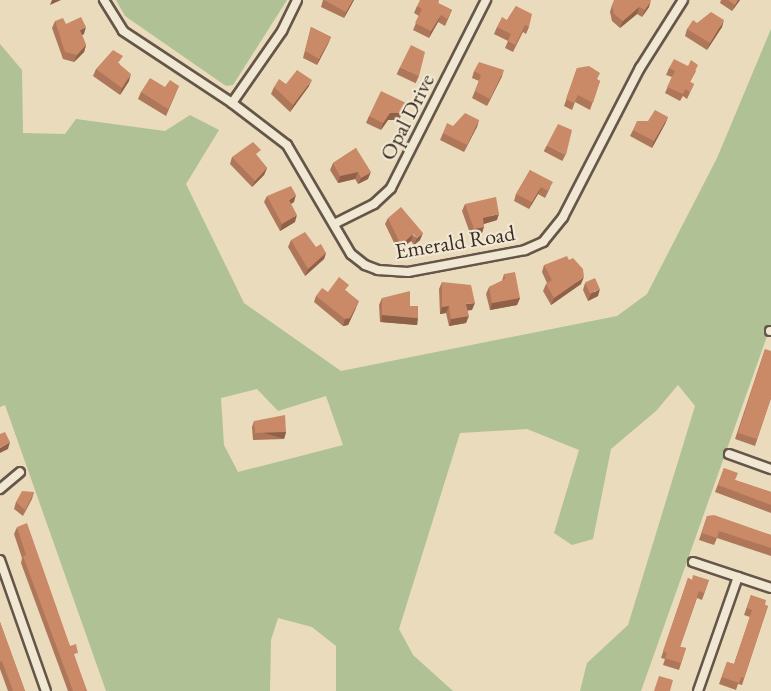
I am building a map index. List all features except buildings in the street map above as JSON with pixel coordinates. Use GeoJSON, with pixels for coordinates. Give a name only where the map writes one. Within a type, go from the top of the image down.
{"type":"FeatureCollection","features":[{"type":"Feature","properties":{"kind":"street","name":"Emerald Road"},"geometry":{"type":"LineString","coordinates":[[104,0],[124,32],[232,103],[287,145],[351,254],[365,266],[393,272],[525,250],[543,242],[563,217],[640,68],[683,0]]}},
{"type":"Feature","properties":{"kind":"street"},"geometry":{"type":"LineString","coordinates":[[232,103],[282,31],[297,0]]}},
{"type":"Feature","properties":{"kind":"street","name":"Opal Drive"},"geometry":{"type":"LineString","coordinates":[[334,224],[374,204],[391,188],[486,0]]}},
{"type":"Feature","properties":{"kind":"street"},"geometry":{"type":"LineString","coordinates":[[729,454],[771,467]]}},
{"type":"Feature","properties":{"kind":"street"},"geometry":{"type":"LineString","coordinates":[[0,489],[20,472]]}},
{"type":"Feature","properties":{"kind":"street"},"geometry":{"type":"LineString","coordinates":[[0,561],[46,691]]}},
{"type":"Feature","properties":{"kind":"street"},"geometry":{"type":"LineString","coordinates":[[693,562],[771,588]]}},
{"type":"Feature","properties":{"kind":"street"},"geometry":{"type":"LineString","coordinates":[[698,691],[738,577]]}},
{"type":"Feature","properties":{"kind":"green space"},"geometry":{"type":"Polygon","coordinates":[[[116,0],[287,0],[233,85],[226,86],[125,16],[116,0]]]}},
{"type":"Feature","properties":{"kind":"green space"},"geometry":{"type":"Polygon","coordinates":[[[771,29],[771,325],[641,691],[580,691],[587,663],[628,625],[695,406],[678,385],[656,411],[611,449],[593,539],[572,545],[554,533],[579,450],[527,429],[460,433],[399,629],[413,655],[453,691],[336,691],[336,646],[312,627],[278,618],[271,640],[270,691],[106,691],[5,405],[0,407],[0,44],[22,70],[23,133],[65,134],[76,119],[165,131],[190,115],[219,130],[186,184],[244,303],[341,371],[617,316],[647,294],[717,158],[771,29]],[[257,389],[221,398],[224,445],[238,472],[343,445],[326,396],[278,411],[257,389]]]}}]}
